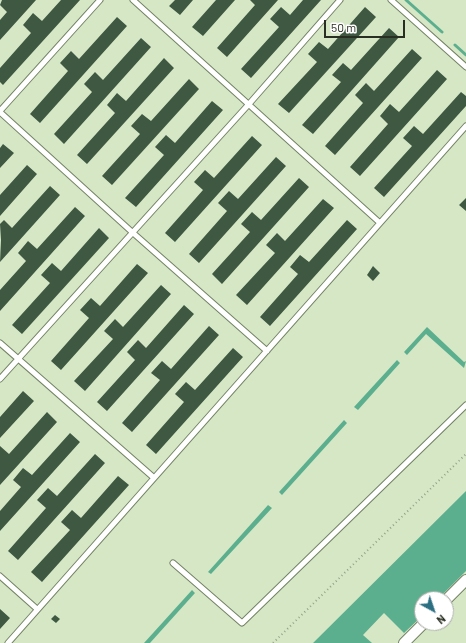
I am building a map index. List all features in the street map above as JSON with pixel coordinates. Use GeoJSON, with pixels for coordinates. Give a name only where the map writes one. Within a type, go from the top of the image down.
{"type":"FeatureCollection","features":[{"type":"Feature","properties":{"kind":"street"},"geometry":{"type":"LineString","coordinates":[[454,592],[466,580]]}},
{"type":"Feature","properties":{"kind":"street"},"geometry":{"type":"LineString","coordinates":[[404,643],[416,631]]}},
{"type":"Feature","properties":{"kind":"lane"},"geometry":{"type":"LineString","coordinates":[[100,0],[0,112],[132,232],[267,351]]}},
{"type":"Feature","properties":{"kind":"lane"},"geometry":{"type":"LineString","coordinates":[[133,0],[380,223]]}},
{"type":"Feature","properties":{"kind":"lane"},"geometry":{"type":"LineString","coordinates":[[0,379],[249,104],[340,0]]}},
{"type":"Feature","properties":{"kind":"lane"},"geometry":{"type":"LineString","coordinates":[[391,0],[466,67]]}},
{"type":"Feature","properties":{"kind":"lane"},"geometry":{"type":"LineString","coordinates":[[8,643],[153,477],[267,351],[466,126]]}},
{"type":"Feature","properties":{"kind":"lane"},"geometry":{"type":"LineString","coordinates":[[0,343],[153,477]]}},
{"type":"Feature","properties":{"kind":"lane"},"geometry":{"type":"LineString","coordinates":[[174,563],[242,623],[466,405]]}},
{"type":"Feature","properties":{"kind":"lane"},"geometry":{"type":"LineString","coordinates":[[0,576],[37,609]]}},
{"type":"Feature","properties":{"kind":"path"},"geometry":{"type":"LineString","coordinates":[[273,643],[466,454]]}},
{"type":"Feature","properties":{"kind":"shaded area"},"geometry":{"type":"Polygon","coordinates":[[[427,327],[464,362],[466,361],[464,368],[426,334],[407,355],[404,352],[427,327]]]}},
{"type":"Feature","properties":{"kind":"shaded area"},"geometry":{"type":"Polygon","coordinates":[[[397,360],[400,363],[358,410],[354,407],[397,360]]]}},
{"type":"Feature","properties":{"kind":"shaded area"},"geometry":{"type":"Polygon","coordinates":[[[344,420],[347,423],[282,495],[279,492],[344,420]]]}},
{"type":"Feature","properties":{"kind":"shaded area"},"geometry":{"type":"Polygon","coordinates":[[[466,491],[466,571],[446,591],[414,591],[414,624],[404,633],[384,613],[363,635],[372,643],[313,643],[466,491]]]}},
{"type":"Feature","properties":{"kind":"shaded area"},"geometry":{"type":"Polygon","coordinates":[[[268,505],[272,508],[211,574],[208,572],[268,505]]]}},
{"type":"Feature","properties":{"kind":"shaded area"},"geometry":{"type":"Polygon","coordinates":[[[192,590],[195,593],[150,643],[144,643],[192,590]]]}},
{"type":"Feature","properties":{"kind":"building"},"geometry":{"type":"Polygon","coordinates":[[[2,0],[36,0],[0,40],[0,20],[7,12],[0,5],[2,0]]]}},
{"type":"Feature","properties":{"kind":"building"},"geometry":{"type":"Polygon","coordinates":[[[61,0],[80,0],[3,85],[0,82],[0,68],[31,33],[23,25],[33,13],[42,21],[61,0]]]}},
{"type":"Feature","properties":{"kind":"building"},"geometry":{"type":"Polygon","coordinates":[[[175,0],[193,0],[180,15],[169,6],[175,0]]]}},
{"type":"Feature","properties":{"kind":"building"},"geometry":{"type":"Polygon","coordinates":[[[216,0],[235,0],[203,36],[192,27],[216,0]]]}},
{"type":"Feature","properties":{"kind":"building"},"geometry":{"type":"Polygon","coordinates":[[[250,0],[278,0],[227,57],[217,48],[255,5],[250,0]]]}},
{"type":"Feature","properties":{"kind":"building"},"geometry":{"type":"Polygon","coordinates":[[[303,0],[321,0],[251,78],[241,69],[279,27],[270,19],[281,7],[290,15],[303,0]]]}},
{"type":"Feature","properties":{"kind":"building"},"geometry":{"type":"Polygon","coordinates":[[[365,7],[376,17],[289,113],[278,104],[317,62],[308,54],[319,42],[328,49],[365,7]]]}},
{"type":"Feature","properties":{"kind":"building"},"geometry":{"type":"Polygon","coordinates":[[[117,17],[127,26],[40,123],[30,114],[68,71],[60,63],[71,51],[79,59],[117,17]]]}},
{"type":"Feature","properties":{"kind":"building"},"geometry":{"type":"Polygon","coordinates":[[[389,28],[399,37],[313,134],[302,125],[341,82],[332,75],[343,63],[351,70],[389,28]]]}},
{"type":"Feature","properties":{"kind":"building"},"geometry":{"type":"Polygon","coordinates":[[[141,38],[151,47],[64,144],[54,134],[92,92],[84,84],[95,72],[103,80],[141,38]]]}},
{"type":"Feature","properties":{"kind":"building"},"geometry":{"type":"Polygon","coordinates":[[[412,49],[422,58],[335,155],[325,146],[363,103],[355,95],[366,83],[374,91],[412,49]]]}},
{"type":"Feature","properties":{"kind":"building"},"geometry":{"type":"Polygon","coordinates":[[[164,58],[174,68],[87,164],[77,155],[115,113],[107,105],[117,93],[126,101],[164,58]]]}},
{"type":"Feature","properties":{"kind":"building"},"geometry":{"type":"Polygon","coordinates":[[[437,70],[447,79],[360,176],[350,167],[388,124],[380,116],[390,104],[399,112],[437,70]]]}},
{"type":"Feature","properties":{"kind":"building"},"geometry":{"type":"Polygon","coordinates":[[[189,79],[199,89],[112,185],[102,176],[140,134],[131,126],[142,114],[151,121],[189,79]]]}},
{"type":"Feature","properties":{"kind":"building"},"geometry":{"type":"Polygon","coordinates":[[[461,92],[466,96],[466,106],[384,197],[374,188],[412,146],[403,138],[414,126],[423,134],[461,92]]]}},
{"type":"Feature","properties":{"kind":"building"},"geometry":{"type":"Polygon","coordinates":[[[212,101],[223,110],[136,207],[125,198],[164,155],[155,147],[166,135],[175,143],[212,101]]]}},
{"type":"Feature","properties":{"kind":"building"},"geometry":{"type":"Polygon","coordinates":[[[252,136],[262,145],[175,242],[165,233],[203,190],[194,182],[205,170],[214,178],[252,136]]]}},
{"type":"Feature","properties":{"kind":"building"},"geometry":{"type":"Polygon","coordinates":[[[3,144],[14,153],[0,168],[0,148],[3,144]]]}},
{"type":"Feature","properties":{"kind":"building"},"geometry":{"type":"Polygon","coordinates":[[[276,157],[286,166],[199,263],[189,254],[227,211],[218,203],[229,191],[238,199],[276,157]]]}},
{"type":"Feature","properties":{"kind":"building"},"geometry":{"type":"Polygon","coordinates":[[[27,165],[37,174],[0,216],[0,195],[27,165]]]}},
{"type":"Feature","properties":{"kind":"building"},"geometry":{"type":"Polygon","coordinates":[[[299,178],[309,187],[222,284],[212,274],[250,232],[241,224],[252,212],[261,220],[299,178]]]}},
{"type":"Feature","properties":{"kind":"building"},"geometry":{"type":"Polygon","coordinates":[[[50,186],[60,195],[0,262],[0,224],[4,220],[12,228],[50,186]]]}},
{"type":"Feature","properties":{"kind":"building"},"geometry":{"type":"Polygon","coordinates":[[[466,198],[466,211],[459,205],[466,198]]]}},
{"type":"Feature","properties":{"kind":"building"},"geometry":{"type":"Polygon","coordinates":[[[323,199],[334,208],[247,305],[236,295],[275,253],[266,245],[277,233],[285,241],[323,199]]]}},
{"type":"Feature","properties":{"kind":"building"},"geometry":{"type":"Polygon","coordinates":[[[75,207],[85,216],[0,311],[0,290],[26,261],[18,253],[28,241],[37,249],[75,207]]]}},
{"type":"Feature","properties":{"kind":"building"},"geometry":{"type":"Polygon","coordinates":[[[347,220],[357,229],[270,326],[260,317],[298,274],[290,267],[300,255],[309,262],[347,220]]]}},
{"type":"Feature","properties":{"kind":"building"},"geometry":{"type":"Polygon","coordinates":[[[99,228],[109,238],[22,334],[12,325],[50,283],[41,275],[52,263],[61,271],[99,228]]]}},
{"type":"Feature","properties":{"kind":"building"},"geometry":{"type":"Polygon","coordinates":[[[137,264],[148,273],[61,370],[51,361],[89,318],[80,310],[91,298],[100,306],[137,264]]]}},
{"type":"Feature","properties":{"kind":"building"},"geometry":{"type":"Polygon","coordinates":[[[373,266],[380,273],[373,281],[367,275],[373,266]]]}},
{"type":"Feature","properties":{"kind":"building"},"geometry":{"type":"Polygon","coordinates":[[[161,285],[171,294],[85,391],[74,381],[113,339],[104,331],[115,319],[123,327],[161,285]]]}},
{"type":"Feature","properties":{"kind":"building"},"geometry":{"type":"Polygon","coordinates":[[[184,305],[194,314],[107,411],[97,402],[135,360],[127,352],[138,340],[146,348],[184,305]]]}},
{"type":"Feature","properties":{"kind":"building"},"geometry":{"type":"Polygon","coordinates":[[[209,326],[219,335],[132,432],[122,423],[160,380],[151,373],[162,361],[171,369],[209,326]]]}},
{"type":"Feature","properties":{"kind":"building"},"geometry":{"type":"Polygon","coordinates":[[[233,348],[243,357],[156,454],[146,445],[184,402],[175,394],[186,382],[195,390],[233,348]]]}},
{"type":"Feature","properties":{"kind":"building"},"geometry":{"type":"Polygon","coordinates":[[[23,391],[34,401],[0,438],[0,417],[23,391]]]}},
{"type":"Feature","properties":{"kind":"building"},"geometry":{"type":"Polygon","coordinates":[[[47,412],[57,422],[0,485],[0,446],[9,454],[47,412]]]}},
{"type":"Feature","properties":{"kind":"building"},"geometry":{"type":"Polygon","coordinates":[[[70,433],[80,442],[0,531],[0,511],[21,487],[13,480],[23,468],[32,475],[70,433]]]}},
{"type":"Feature","properties":{"kind":"building"},"geometry":{"type":"Polygon","coordinates":[[[95,454],[105,463],[18,560],[8,551],[46,508],[37,500],[48,488],[57,496],[95,454]]]}},
{"type":"Feature","properties":{"kind":"building"},"geometry":{"type":"Polygon","coordinates":[[[118,476],[129,485],[42,582],[31,572],[70,530],[61,522],[72,510],[81,518],[118,476]]]}},
{"type":"Feature","properties":{"kind":"building"},"geometry":{"type":"Polygon","coordinates":[[[0,609],[10,618],[0,629],[0,609]]]}},
{"type":"Feature","properties":{"kind":"building"},"geometry":{"type":"Polygon","coordinates":[[[55,615],[60,619],[56,623],[51,619],[55,615]]]}},
{"type":"Feature","properties":{"kind":"waterway"},"geometry":{"type":"LineString","coordinates":[[406,0],[442,32]]}},
{"type":"Feature","properties":{"kind":"waterway"},"geometry":{"type":"LineString","coordinates":[[455,45],[466,55]]}}]}
